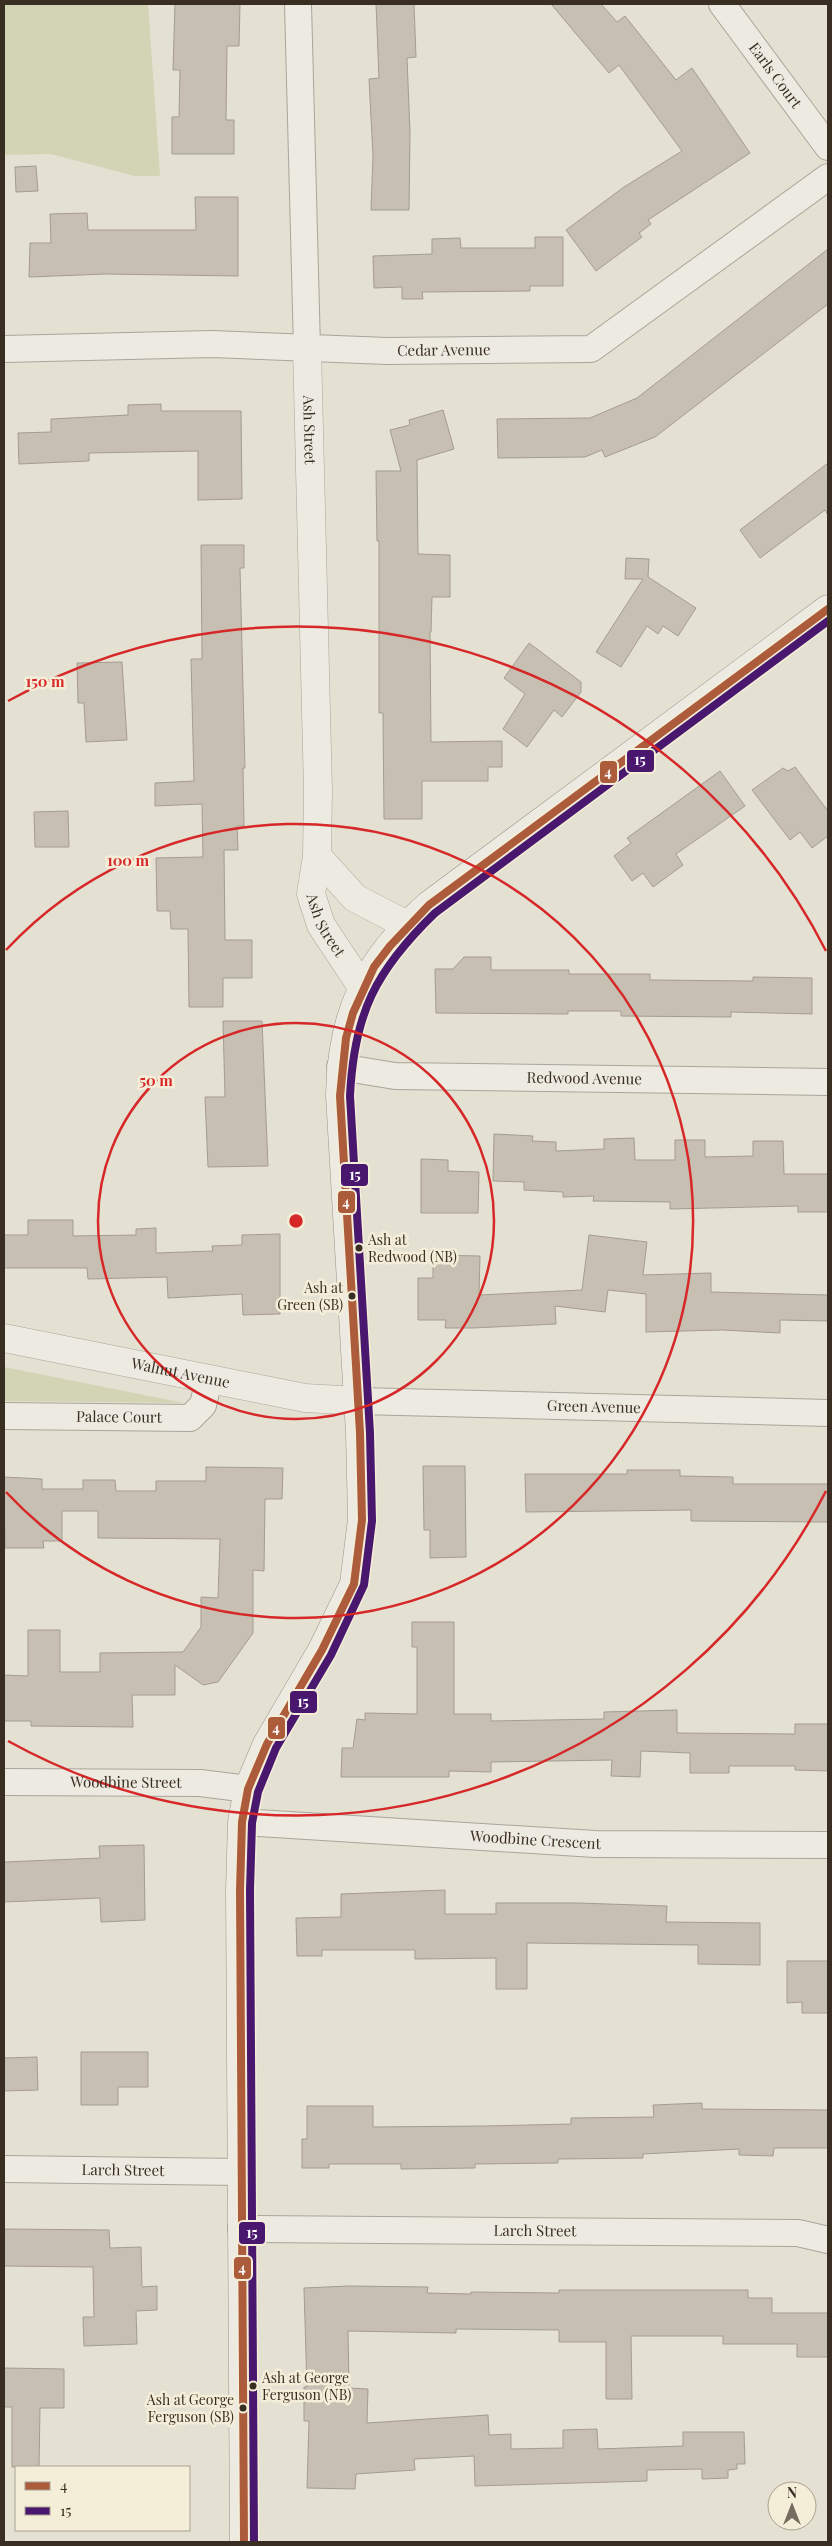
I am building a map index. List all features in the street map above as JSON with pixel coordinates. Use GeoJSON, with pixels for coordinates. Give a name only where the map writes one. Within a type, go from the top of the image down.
{"type":"FeatureCollection","features":[{"type":"Feature","properties":{"kind":"main road","name":"Ash Street"},"geometry":{"type":"LineString","coordinates":[[307,348],[318,791],[317,856],[311,894],[321,925],[362,988]]}},
{"type":"Feature","properties":{"kind":"main road"},"geometry":{"type":"LineString","coordinates":[[244,2542],[241,2229],[242,1822],[248,1789],[267,1744],[322,1650],[354,1584],[362,1520],[359,1401],[340,1096],[340,1067],[348,1024],[362,988],[380,958],[407,925],[429,905],[828,609]]}},
{"type":"Feature","properties":{"kind":"main road","name":"Ash Street"},"geometry":{"type":"LineString","coordinates":[[317,856],[355,898],[407,925]]}},
{"type":"Feature","properties":{"kind":"main road","name":"Walnut Avenue"},"geometry":{"type":"LineString","coordinates":[[4,1338],[305,1398],[359,1401]]}},
{"type":"Feature","properties":{"kind":"street","name":"Ash Street"},"geometry":{"type":"LineString","coordinates":[[298,4],[307,348]]}},
{"type":"Feature","properties":{"kind":"street","name":"Earls Court"},"geometry":{"type":"LineString","coordinates":[[722,4],[828,147]]}},
{"type":"Feature","properties":{"kind":"street","name":"Cedar Avenue"},"geometry":{"type":"LineString","coordinates":[[4,349],[212,344],[387,352],[592,349],[828,177]]}},
{"type":"Feature","properties":{"kind":"street","name":"Redwood Avenue"},"geometry":{"type":"LineString","coordinates":[[340,1067],[395,1076],[828,1082]]}},
{"type":"Feature","properties":{"kind":"street","name":"Palace Court"},"geometry":{"type":"LineString","coordinates":[[4,1416],[190,1418],[203,1405],[208,1379]]}},
{"type":"Feature","properties":{"kind":"street","name":"Green Avenue"},"geometry":{"type":"LineString","coordinates":[[359,1401],[828,1413]]}},
{"type":"Feature","properties":{"kind":"street","name":"Woodbine Street"},"geometry":{"type":"LineString","coordinates":[[4,1782],[200,1783],[248,1789]]}},
{"type":"Feature","properties":{"kind":"street","name":"Woodbine Crescent"},"geometry":{"type":"LineString","coordinates":[[242,1822],[595,1844],[828,1846]]}},
{"type":"Feature","properties":{"kind":"street","name":"Larch Street"},"geometry":{"type":"LineString","coordinates":[[4,2169],[241,2172]]}},
{"type":"Feature","properties":{"kind":"street","name":"Larch Street"},"geometry":{"type":"LineString","coordinates":[[241,2229],[798,2233],[828,2240]]}},
{"type":"Feature","properties":{"kind":"green space"},"geometry":{"type":"Polygon","coordinates":[[[4,4],[148,4],[160,176],[135,176],[51,154],[4,155],[4,4]]]}},
{"type":"Feature","properties":{"kind":"green space"},"geometry":{"type":"Polygon","coordinates":[[[4,1367],[184,1403],[4,1401],[4,1367]]]}},
{"type":"Feature","properties":{"kind":"building"},"geometry":{"type":"Polygon","coordinates":[[[175,4],[240,4],[239,46],[227,46],[226,120],[234,120],[234,154],[172,154],[172,117],[179,117],[180,70],[173,70],[175,4]]]}},
{"type":"Feature","properties":{"kind":"building"},"geometry":{"type":"Polygon","coordinates":[[[376,4],[414,4],[416,57],[407,58],[410,132],[409,210],[371,210],[373,156],[369,79],[379,78],[376,4]]]}},
{"type":"Feature","properties":{"kind":"building"},"geometry":{"type":"Polygon","coordinates":[[[551,4],[601,4],[617,22],[625,16],[676,80],[692,68],[750,153],[648,220],[651,224],[639,233],[642,237],[596,271],[566,230],[624,187],[682,151],[619,65],[609,73],[551,4]]]}},
{"type":"Feature","properties":{"kind":"building"},"geometry":{"type":"Polygon","coordinates":[[[36,166],[38,191],[16,192],[15,167],[36,166]]]}},
{"type":"Feature","properties":{"kind":"building"},"geometry":{"type":"Polygon","coordinates":[[[195,197],[238,197],[238,276],[106,274],[29,277],[30,243],[51,243],[50,214],[87,213],[88,230],[196,230],[195,197]]]}},
{"type":"Feature","properties":{"kind":"building"},"geometry":{"type":"Polygon","coordinates":[[[535,237],[563,237],[563,286],[530,286],[530,291],[422,292],[423,299],[402,299],[402,287],[374,288],[373,256],[432,254],[432,239],[460,238],[461,248],[535,248],[535,237]]]}},
{"type":"Feature","properties":{"kind":"building"},"geometry":{"type":"Polygon","coordinates":[[[828,249],[828,304],[655,437],[605,457],[602,450],[585,457],[498,458],[497,419],[590,418],[637,398],[828,249]]]}},
{"type":"Feature","properties":{"kind":"building"},"geometry":{"type":"Polygon","coordinates":[[[161,404],[161,411],[241,411],[242,499],[198,500],[198,451],[89,453],[89,461],[19,464],[18,433],[51,432],[51,419],[128,415],[128,405],[161,404]]]}},
{"type":"Feature","properties":{"kind":"building"},"geometry":{"type":"Polygon","coordinates":[[[443,410],[454,449],[417,460],[418,554],[450,555],[450,597],[432,597],[430,632],[431,742],[502,741],[502,767],[488,767],[488,781],[422,781],[422,819],[384,819],[383,713],[379,713],[379,541],[377,541],[376,471],[401,471],[390,430],[410,425],[409,420],[443,410]]]}},
{"type":"Feature","properties":{"kind":"building"},"geometry":{"type":"Polygon","coordinates":[[[828,463],[828,515],[825,510],[760,558],[740,530],[828,463]]]}},
{"type":"Feature","properties":{"kind":"building"},"geometry":{"type":"Polygon","coordinates":[[[201,545],[244,545],[244,568],[240,568],[245,768],[243,768],[244,826],[237,826],[238,850],[224,850],[225,940],[252,940],[252,978],[223,978],[223,1007],[189,1007],[188,929],[171,929],[170,911],[157,911],[156,858],[203,857],[202,804],[155,806],[155,783],[194,781],[191,659],[202,659],[201,545]]]}},
{"type":"Feature","properties":{"kind":"building"},"geometry":{"type":"Polygon","coordinates":[[[626,558],[649,559],[648,577],[696,608],[678,636],[663,626],[658,634],[647,626],[621,667],[596,652],[643,579],[625,579],[626,558]]]}},
{"type":"Feature","properties":{"kind":"building"},"geometry":{"type":"Polygon","coordinates":[[[529,643],[581,682],[581,692],[562,717],[554,710],[527,747],[503,729],[525,694],[504,678],[529,643]]]}},
{"type":"Feature","properties":{"kind":"building"},"geometry":{"type":"Polygon","coordinates":[[[122,662],[127,740],[86,742],[84,703],[78,703],[77,663],[122,662]]]}},
{"type":"Feature","properties":{"kind":"building"},"geometry":{"type":"Polygon","coordinates":[[[795,767],[828,811],[828,836],[812,848],[800,832],[790,840],[752,790],[783,768],[788,771],[795,767]]]}},
{"type":"Feature","properties":{"kind":"building"},"geometry":{"type":"Polygon","coordinates":[[[720,771],[745,806],[676,854],[683,865],[653,887],[643,873],[632,881],[614,856],[631,843],[627,838],[720,771]]]}},
{"type":"Feature","properties":{"kind":"building"},"geometry":{"type":"Polygon","coordinates":[[[68,811],[69,847],[35,847],[34,812],[68,811]]]}},
{"type":"Feature","properties":{"kind":"building"},"geometry":{"type":"Polygon","coordinates":[[[464,957],[491,957],[491,970],[569,970],[569,974],[650,974],[650,980],[753,981],[753,977],[812,978],[812,1014],[731,1012],[731,1017],[621,1016],[621,1011],[568,1011],[568,1014],[436,1013],[435,969],[453,969],[464,957]]]}},
{"type":"Feature","properties":{"kind":"building"},"geometry":{"type":"Polygon","coordinates":[[[223,1021],[262,1021],[268,1166],[208,1167],[205,1097],[225,1097],[223,1021]]]}},
{"type":"Feature","properties":{"kind":"building"},"geometry":{"type":"Polygon","coordinates":[[[494,1134],[533,1136],[532,1141],[556,1142],[556,1151],[604,1149],[604,1139],[634,1138],[635,1160],[675,1160],[675,1140],[705,1140],[705,1157],[753,1156],[753,1141],[783,1141],[784,1174],[828,1174],[828,1212],[798,1212],[798,1206],[670,1209],[670,1202],[593,1201],[594,1196],[563,1197],[563,1192],[524,1190],[524,1182],[493,1181],[494,1134]]]}},
{"type":"Feature","properties":{"kind":"building"},"geometry":{"type":"Polygon","coordinates":[[[421,1159],[448,1160],[448,1171],[479,1172],[478,1213],[421,1213],[421,1159]]]}},
{"type":"Feature","properties":{"kind":"building"},"geometry":{"type":"Polygon","coordinates":[[[28,1220],[73,1220],[73,1236],[136,1235],[136,1229],[156,1228],[156,1253],[213,1251],[212,1246],[242,1245],[242,1235],[280,1234],[280,1314],[243,1315],[242,1294],[168,1298],[167,1277],[88,1279],[87,1268],[4,1268],[4,1235],[28,1235],[28,1220]]]}},
{"type":"Feature","properties":{"kind":"building"},"geometry":{"type":"Polygon","coordinates":[[[589,1235],[647,1242],[643,1275],[711,1273],[711,1292],[828,1295],[828,1321],[780,1320],[780,1333],[722,1330],[646,1332],[646,1294],[608,1290],[605,1312],[555,1306],[556,1324],[445,1328],[446,1320],[418,1320],[418,1278],[433,1278],[433,1255],[480,1256],[479,1295],[582,1290],[589,1235]]]}},
{"type":"Feature","properties":{"kind":"building"},"geometry":{"type":"Polygon","coordinates":[[[423,1466],[465,1466],[466,1557],[430,1558],[430,1530],[424,1530],[423,1466]]]}},
{"type":"Feature","properties":{"kind":"building"},"geometry":{"type":"Polygon","coordinates":[[[206,1467],[283,1468],[282,1499],[265,1499],[264,1571],[253,1570],[253,1633],[218,1682],[203,1685],[175,1665],[175,1695],[132,1695],[133,1727],[31,1726],[31,1721],[4,1721],[4,1675],[28,1676],[28,1630],[60,1630],[60,1672],[100,1672],[100,1653],[183,1652],[201,1627],[201,1597],[218,1598],[220,1539],[98,1538],[98,1511],[62,1511],[62,1541],[43,1541],[44,1548],[5,1548],[4,1477],[42,1479],[42,1489],[83,1489],[83,1480],[115,1480],[116,1491],[156,1491],[156,1481],[206,1481],[206,1467]]]}},
{"type":"Feature","properties":{"kind":"building"},"geometry":{"type":"Polygon","coordinates":[[[627,1470],[680,1470],[680,1476],[733,1477],[733,1484],[828,1484],[828,1522],[691,1521],[691,1510],[526,1512],[525,1474],[627,1474],[627,1470]]]}},
{"type":"Feature","properties":{"kind":"building"},"geometry":{"type":"Polygon","coordinates":[[[412,1622],[454,1622],[454,1714],[491,1714],[491,1721],[604,1719],[604,1712],[677,1710],[677,1733],[795,1734],[795,1724],[828,1724],[828,1771],[795,1770],[795,1766],[729,1766],[729,1773],[690,1773],[690,1753],[641,1751],[640,1777],[611,1776],[612,1760],[491,1762],[491,1772],[449,1771],[449,1777],[341,1777],[342,1748],[353,1748],[357,1719],[365,1720],[365,1713],[417,1714],[417,1647],[412,1647],[412,1622]]]}},
{"type":"Feature","properties":{"kind":"building"},"geometry":{"type":"Polygon","coordinates":[[[144,1845],[145,1920],[101,1922],[100,1898],[4,1902],[4,1862],[100,1858],[99,1846],[144,1845]]]}},
{"type":"Feature","properties":{"kind":"building"},"geometry":{"type":"Polygon","coordinates":[[[445,1890],[445,1914],[496,1914],[496,1903],[578,1903],[667,1906],[666,1922],[760,1923],[760,1965],[698,1964],[698,1945],[527,1943],[527,1989],[496,1989],[496,1958],[415,1959],[415,1950],[322,1950],[322,1956],[297,1956],[296,1918],[341,1917],[341,1894],[445,1890]]]}},
{"type":"Feature","properties":{"kind":"building"},"geometry":{"type":"Polygon","coordinates":[[[787,1961],[828,1961],[828,2013],[802,2013],[802,2002],[787,2003],[787,1961]]]}},
{"type":"Feature","properties":{"kind":"building"},"geometry":{"type":"Polygon","coordinates":[[[81,2052],[148,2052],[148,2087],[118,2087],[118,2105],[81,2105],[81,2052]]]}},
{"type":"Feature","properties":{"kind":"building"},"geometry":{"type":"Polygon","coordinates":[[[37,2057],[38,2090],[4,2091],[4,2058],[37,2057]]]}},
{"type":"Feature","properties":{"kind":"building"},"geometry":{"type":"Polygon","coordinates":[[[702,2103],[702,2109],[828,2110],[828,2148],[774,2148],[773,2156],[739,2155],[739,2149],[643,2154],[643,2158],[558,2159],[558,2163],[475,2164],[475,2168],[401,2169],[401,2164],[329,2164],[329,2168],[302,2168],[302,2139],[307,2139],[307,2106],[373,2106],[373,2127],[571,2124],[571,2118],[654,2117],[653,2105],[702,2103]]]}},
{"type":"Feature","properties":{"kind":"building"},"geometry":{"type":"Polygon","coordinates":[[[4,2229],[109,2230],[110,2248],[141,2247],[142,2287],[157,2286],[157,2310],[136,2311],[137,2344],[84,2346],[83,2317],[94,2317],[93,2267],[4,2266],[4,2229]]]}},
{"type":"Feature","properties":{"kind":"building"},"geometry":{"type":"Polygon","coordinates":[[[348,2286],[428,2287],[427,2293],[471,2294],[471,2292],[559,2293],[559,2290],[748,2290],[748,2298],[772,2298],[772,2313],[828,2313],[828,2357],[797,2357],[797,2344],[723,2344],[723,2336],[631,2336],[632,2399],[606,2399],[606,2342],[559,2342],[559,2330],[456,2329],[456,2333],[348,2331],[349,2388],[368,2389],[367,2423],[488,2415],[489,2435],[511,2434],[511,2449],[563,2448],[563,2430],[597,2429],[598,2449],[683,2446],[683,2432],[744,2432],[745,2464],[737,2464],[737,2469],[728,2470],[728,2478],[702,2479],[702,2469],[647,2470],[647,2481],[475,2486],[474,2456],[414,2459],[415,2470],[356,2474],[355,2489],[307,2488],[309,2421],[304,2421],[304,2387],[307,2387],[304,2288],[348,2286]]]}},
{"type":"Feature","properties":{"kind":"building"},"geometry":{"type":"Polygon","coordinates":[[[4,2368],[64,2369],[64,2408],[40,2408],[39,2466],[12,2467],[12,2407],[4,2407],[4,2368]]]}},
{"type":"Feature","properties":{"kind":"transit line","name":"4"},"geometry":{"type":"LineString","coordinates":[[244,2542],[240,1890],[242,1822],[248,1789],[267,1744],[322,1650],[354,1584],[362,1520],[360,1433],[340,1096],[346,1038],[353,1013],[374,967],[390,946],[429,905],[828,609]]}},
{"type":"Feature","properties":{"kind":"transit line","name":"15"},"geometry":{"type":"LineString","coordinates":[[254,2542],[250,1890],[252,1823],[258,1792],[276,1748],[331,1655],[364,1585],[372,1521],[370,1433],[350,1096],[352,1067],[363,1017],[383,974],[397,954],[435,913],[828,621]]}},
{"type":"Feature","properties":{"kind":"place","name":"Ash at Redwood (NB)"},"geometry":{"type":"Point","coordinates":[359,1248]}},
{"type":"Feature","properties":{"kind":"place","name":"Ash at Green (SB)"},"geometry":{"type":"Point","coordinates":[352,1296]}},
{"type":"Feature","properties":{"kind":"place","name":"Ash at George Ferguson (NB)"},"geometry":{"type":"Point","coordinates":[253,2386]}},
{"type":"Feature","properties":{"kind":"place","name":"Ash at George Ferguson (SB)"},"geometry":{"type":"Point","coordinates":[243,2408]}}]}
